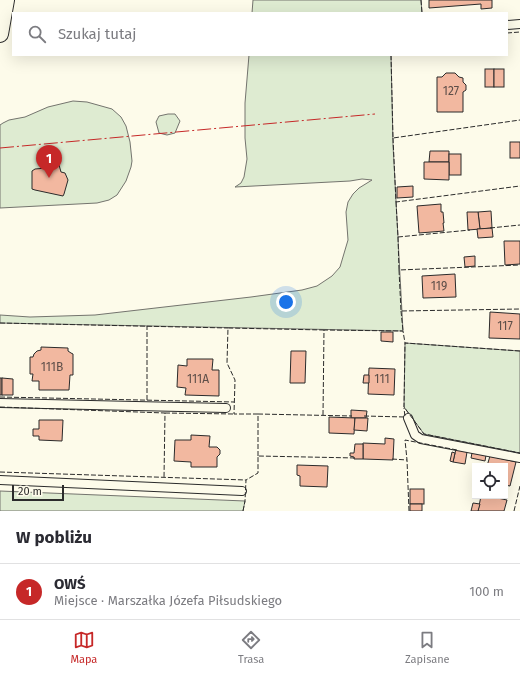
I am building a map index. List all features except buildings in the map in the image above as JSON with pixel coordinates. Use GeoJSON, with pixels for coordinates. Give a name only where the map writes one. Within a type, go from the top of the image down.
{"type":"FeatureCollection","features":[{"type":"Feature","properties":{"kind":"street"},"geometry":{"type":"LineString","coordinates":[[0,34],[6,0]]}},
{"type":"Feature","properties":{"kind":"lane"},"geometry":{"type":"LineString","coordinates":[[508,25],[520,24]]}},
{"type":"Feature","properties":{"kind":"lane"},"geometry":{"type":"LineString","coordinates":[[0,403],[226,408]]}},
{"type":"Feature","properties":{"kind":"lane"},"geometry":{"type":"LineString","coordinates":[[408,418],[415,435],[421,439],[520,458]]}},
{"type":"Feature","properties":{"kind":"lane"},"geometry":{"type":"LineString","coordinates":[[0,480],[242,491]]}},
{"type":"Feature","properties":{"kind":"green space"},"geometry":{"type":"Polygon","coordinates":[[[253,0],[421,0],[422,12],[252,12],[253,0]]]}},
{"type":"Feature","properties":{"kind":"green space"},"geometry":{"type":"Polygon","coordinates":[[[249,56],[391,56],[393,145],[403,331],[0,323],[0,315],[30,317],[95,315],[302,290],[317,286],[332,276],[340,267],[348,240],[346,212],[348,202],[359,188],[372,180],[362,179],[350,181],[235,187],[241,183],[244,177],[247,159],[245,138],[245,103],[249,56]]]}},
{"type":"Feature","properties":{"kind":"green space"},"geometry":{"type":"Polygon","coordinates":[[[73,101],[87,102],[112,109],[121,117],[126,126],[130,142],[132,161],[126,181],[117,195],[109,200],[97,203],[0,208],[0,125],[9,120],[25,117],[48,107],[73,101]]]}},
{"type":"Feature","properties":{"kind":"green space"},"geometry":{"type":"Polygon","coordinates":[[[175,114],[180,121],[175,133],[167,135],[159,133],[156,122],[159,116],[175,114]]]}},
{"type":"Feature","properties":{"kind":"green space"},"geometry":{"type":"Polygon","coordinates":[[[405,343],[520,351],[520,453],[424,434],[404,407],[405,343]]]}},
{"type":"Feature","properties":{"kind":"green space"},"geometry":{"type":"Polygon","coordinates":[[[0,491],[245,501],[243,511],[0,511],[0,491]]]}},
{"type":"Feature","properties":{"kind":"fence"},"geometry":{"type":"LineString","coordinates":[[421,0],[422,12]]}},
{"type":"Feature","properties":{"kind":"fence"},"geometry":{"type":"LineString","coordinates":[[508,33],[520,32]]}},
{"type":"Feature","properties":{"kind":"fence"},"geometry":{"type":"LineString","coordinates":[[391,56],[393,138],[520,120]]}},
{"type":"Feature","properties":{"kind":"fence"},"geometry":{"type":"LineString","coordinates":[[393,138],[396,202],[520,186]]}},
{"type":"Feature","properties":{"kind":"fence"},"geometry":{"type":"LineString","coordinates":[[396,202],[398,237],[470,230]]}},
{"type":"Feature","properties":{"kind":"fence"},"geometry":{"type":"LineString","coordinates":[[490,228],[520,225]]}},
{"type":"Feature","properties":{"kind":"fence"},"geometry":{"type":"LineString","coordinates":[[398,237],[399,270],[520,265]]}},
{"type":"Feature","properties":{"kind":"fence"},"geometry":{"type":"LineString","coordinates":[[399,270],[401,311],[520,309]]}},
{"type":"Feature","properties":{"kind":"fence"},"geometry":{"type":"LineString","coordinates":[[401,311],[403,331]]}},
{"type":"Feature","properties":{"kind":"fence"},"geometry":{"type":"LineString","coordinates":[[0,323],[228,328]]}},
{"type":"Feature","properties":{"kind":"fence"},"geometry":{"type":"LineString","coordinates":[[147,326],[147,400]]}},
{"type":"Feature","properties":{"kind":"fence"},"geometry":{"type":"LineString","coordinates":[[258,414],[234,414],[235,380],[227,363],[228,328],[324,330]]}},
{"type":"Feature","properties":{"kind":"fence"},"geometry":{"type":"LineString","coordinates":[[323,415],[324,330],[403,331],[405,343]]}},
{"type":"Feature","properties":{"kind":"fence"},"geometry":{"type":"LineString","coordinates":[[520,351],[405,343],[404,407],[424,434],[520,453]]}},
{"type":"Feature","properties":{"kind":"fence"},"geometry":{"type":"LineString","coordinates":[[0,397],[234,402]]}},
{"type":"Feature","properties":{"kind":"fence"},"geometry":{"type":"LineString","coordinates":[[0,407],[165,413],[164,478]]}},
{"type":"Feature","properties":{"kind":"fence"},"geometry":{"type":"LineString","coordinates":[[364,416],[405,417],[404,408]]}},
{"type":"Feature","properties":{"kind":"fence"},"geometry":{"type":"LineString","coordinates":[[165,413],[234,414]]}},
{"type":"Feature","properties":{"kind":"fence"},"geometry":{"type":"LineString","coordinates":[[258,456],[258,414],[352,416]]}},
{"type":"Feature","properties":{"kind":"fence"},"geometry":{"type":"LineString","coordinates":[[409,511],[405,440],[457,450]]}},
{"type":"Feature","properties":{"kind":"fence"},"geometry":{"type":"LineString","coordinates":[[243,511],[246,480],[258,473],[258,456],[356,458]]}},
{"type":"Feature","properties":{"kind":"fence"},"geometry":{"type":"LineString","coordinates":[[392,459],[407,460]]}},
{"type":"Feature","properties":{"kind":"fence"},"geometry":{"type":"LineString","coordinates":[[0,472],[246,480]]}},
{"type":"Feature","properties":{"kind":"fence"},"geometry":{"type":"LineString","coordinates":[[514,511],[520,486]]}},
{"type":"Feature","properties":{"kind":"power"},"geometry":{"type":"LineString","coordinates":[[0,148],[375,114]]}},
{"type":"Feature","properties":{"kind":"place","name":"OWŚ"},"geometry":{"type":"Point","coordinates":[49,178]}}]}
